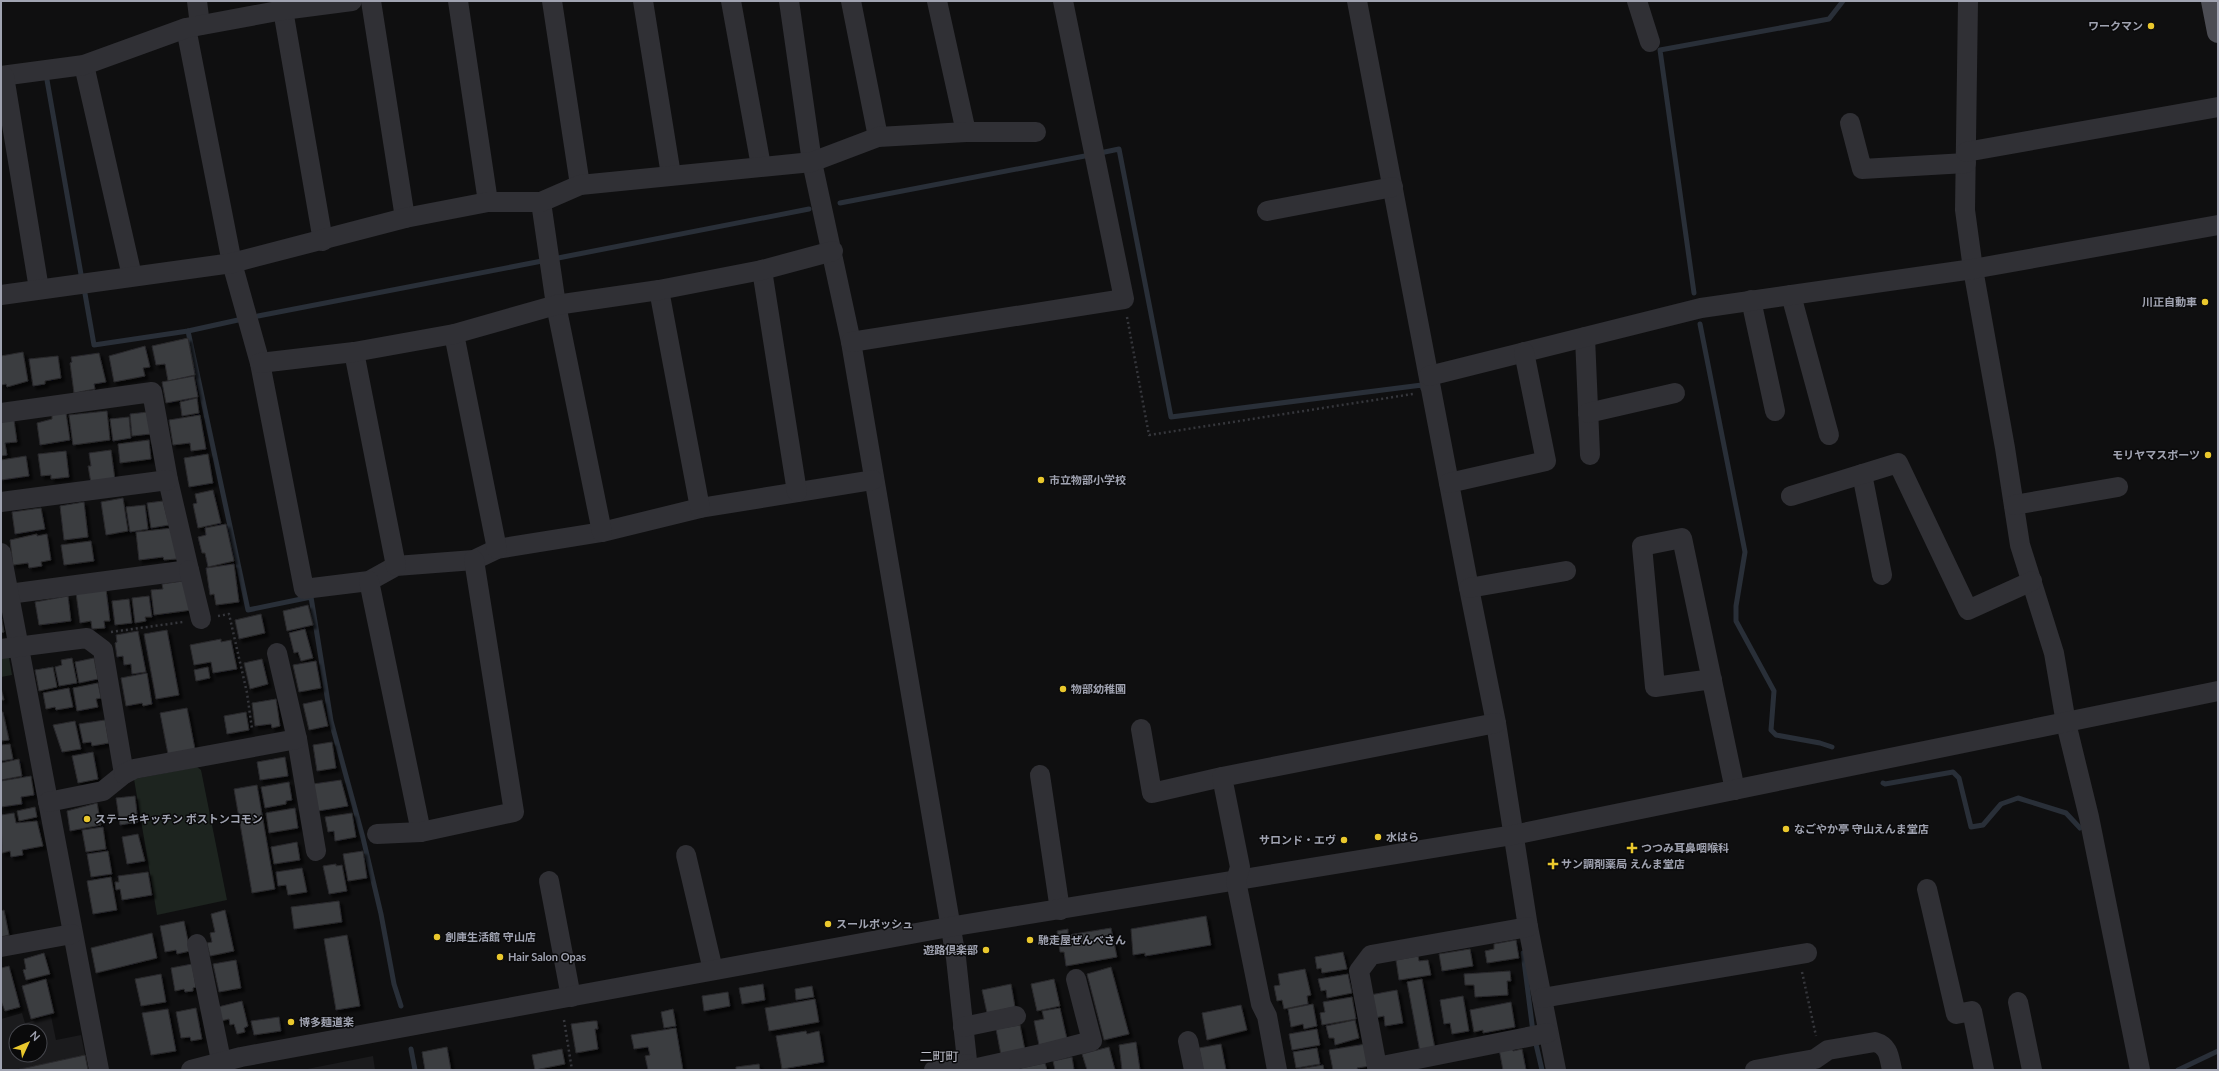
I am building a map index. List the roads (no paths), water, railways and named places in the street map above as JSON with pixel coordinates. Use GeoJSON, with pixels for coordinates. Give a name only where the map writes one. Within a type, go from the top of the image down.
{"type":"FeatureCollection","features":[{"type":"Feature","properties":{"kind":"main road"},"geometry":{"type":"LineString","coordinates":[[2212,1],[2218,32]]}},
{"type":"Feature","properties":{"kind":"street"},"geometry":{"type":"LineString","coordinates":[[197,1],[193,27],[232,263],[260,363],[304,589],[369,581],[396,566],[474,560],[496,549],[602,532],[700,508],[873,480]]}},
{"type":"Feature","properties":{"kind":"street"},"geometry":{"type":"LineString","coordinates":[[39,289],[3,76],[84,65],[193,27],[314,3],[352,1]]}},
{"type":"Feature","properties":{"kind":"street"},"geometry":{"type":"LineString","coordinates":[[371,1],[405,218]]}},
{"type":"Feature","properties":{"kind":"street"},"geometry":{"type":"LineString","coordinates":[[458,1],[488,202]]}},
{"type":"Feature","properties":{"kind":"street"},"geometry":{"type":"LineString","coordinates":[[552,1],[580,185]]}},
{"type":"Feature","properties":{"kind":"street"},"geometry":{"type":"LineString","coordinates":[[643,1],[671,175]]}},
{"type":"Feature","properties":{"kind":"street"},"geometry":{"type":"LineString","coordinates":[[730,1],[761,166]]}},
{"type":"Feature","properties":{"kind":"street"},"geometry":{"type":"LineString","coordinates":[[789,1],[812,162],[833,251],[851,342],[949,927],[956,958],[968,1068]]}},
{"type":"Feature","properties":{"kind":"street"},"geometry":{"type":"LineString","coordinates":[[851,1],[878,137]]}},
{"type":"Feature","properties":{"kind":"street"},"geometry":{"type":"LineString","coordinates":[[937,1],[966,132]]}},
{"type":"Feature","properties":{"kind":"street"},"geometry":{"type":"LineString","coordinates":[[851,342],[1124,299],[1063,1]]}},
{"type":"Feature","properties":{"kind":"street"},"geometry":{"type":"LineString","coordinates":[[1357,1],[1469,588],[1490,725],[1542,998],[1538,1035],[1556,1070]]}},
{"type":"Feature","properties":{"kind":"street"},"geometry":{"type":"LineString","coordinates":[[1637,1],[1650,42]]}},
{"type":"Feature","properties":{"kind":"street"},"geometry":{"type":"LineString","coordinates":[[1968,1],[1965,210],[1973,269],[2020,546],[2054,653],[2066,723],[2089,817],[2140,1070]]}},
{"type":"Feature","properties":{"kind":"street"},"geometry":{"type":"LineString","coordinates":[[283,10],[323,241]]}},
{"type":"Feature","properties":{"kind":"street"},"geometry":{"type":"LineString","coordinates":[[84,65],[132,276]]}},
{"type":"Feature","properties":{"kind":"street"},"geometry":{"type":"LineString","coordinates":[[1850,123],[1862,169],[1966,158],[2218,107]]}},
{"type":"Feature","properties":{"kind":"street"},"geometry":{"type":"LineString","coordinates":[[1,295],[232,263],[323,241],[405,218],[488,202],[541,202],[580,185],[812,162],[878,137],[966,132],[1036,132]]}},
{"type":"Feature","properties":{"kind":"street"},"geometry":{"type":"LineString","coordinates":[[1267,211],[1393,187]]}},
{"type":"Feature","properties":{"kind":"street"},"geometry":{"type":"LineString","coordinates":[[541,202],[556,305],[602,532]]}},
{"type":"Feature","properties":{"kind":"street"},"geometry":{"type":"LineString","coordinates":[[1429,376],[1700,308],[1973,269],[2218,225]]}},
{"type":"Feature","properties":{"kind":"street"},"geometry":{"type":"LineString","coordinates":[[260,363],[354,352],[454,334],[556,305],[659,290],[762,270],[833,251]]}},
{"type":"Feature","properties":{"kind":"street"},"geometry":{"type":"LineString","coordinates":[[762,270],[797,492]]}},
{"type":"Feature","properties":{"kind":"street"},"geometry":{"type":"LineString","coordinates":[[659,290],[700,508]]}},
{"type":"Feature","properties":{"kind":"street"},"geometry":{"type":"LineString","coordinates":[[1791,295],[1829,435]]}},
{"type":"Feature","properties":{"kind":"street"},"geometry":{"type":"LineString","coordinates":[[1751,300],[1775,411]]}},
{"type":"Feature","properties":{"kind":"street"},"geometry":{"type":"LineString","coordinates":[[454,334],[496,549]]}},
{"type":"Feature","properties":{"kind":"street"},"geometry":{"type":"LineString","coordinates":[[1585,337],[1590,455]]}},
{"type":"Feature","properties":{"kind":"street"},"geometry":{"type":"LineString","coordinates":[[354,352],[396,566]]}},
{"type":"Feature","properties":{"kind":"street"},"geometry":{"type":"LineString","coordinates":[[1449,483],[1546,461],[1524,352]]}},
{"type":"Feature","properties":{"kind":"street"},"geometry":{"type":"LineString","coordinates":[[1,413],[152,392],[168,480],[201,619]]}},
{"type":"Feature","properties":{"kind":"street"},"geometry":{"type":"LineString","coordinates":[[1588,413],[1675,393]]}},
{"type":"Feature","properties":{"kind":"street"},"geometry":{"type":"LineString","coordinates":[[1791,496],[1898,463],[1968,610],[2032,581]]}},
{"type":"Feature","properties":{"kind":"street"},"geometry":{"type":"LineString","coordinates":[[1862,474],[1882,575]]}},
{"type":"Feature","properties":{"kind":"street"},"geometry":{"type":"LineString","coordinates":[[1,502],[168,480]]}},
{"type":"Feature","properties":{"kind":"street"},"geometry":{"type":"LineString","coordinates":[[2014,505],[2118,487]]}},
{"type":"Feature","properties":{"kind":"street"},"geometry":{"type":"LineString","coordinates":[[1712,679],[1655,687],[1642,546],[1682,538],[1712,679],[1735,790]]}},
{"type":"Feature","properties":{"kind":"street"},"geometry":{"type":"LineString","coordinates":[[1,553],[11,649],[48,802],[99,1070]]}},
{"type":"Feature","properties":{"kind":"street"},"geometry":{"type":"LineString","coordinates":[[377,834],[421,832],[514,812],[474,560]]}},
{"type":"Feature","properties":{"kind":"street"},"geometry":{"type":"LineString","coordinates":[[5,594],[189,570]]}},
{"type":"Feature","properties":{"kind":"street"},"geometry":{"type":"LineString","coordinates":[[1469,588],[1566,571]]}},
{"type":"Feature","properties":{"kind":"street"},"geometry":{"type":"LineString","coordinates":[[369,581],[421,832]]}},
{"type":"Feature","properties":{"kind":"street"},"geometry":{"type":"LineString","coordinates":[[11,649],[87,638],[103,650],[124,774]]}},
{"type":"Feature","properties":{"kind":"street"},"geometry":{"type":"LineString","coordinates":[[277,653],[297,739],[316,851]]}},
{"type":"Feature","properties":{"kind":"street"},"geometry":{"type":"LineString","coordinates":[[191,1070],[222,1066],[571,997],[949,927],[1512,835],[2218,691]]}},
{"type":"Feature","properties":{"kind":"street"},"geometry":{"type":"LineString","coordinates":[[1140,729],[1152,793],[1222,777],[1490,725]]}},
{"type":"Feature","properties":{"kind":"street"},"geometry":{"type":"LineString","coordinates":[[48,802],[103,791],[124,774],[134,769],[297,739]]}},
{"type":"Feature","properties":{"kind":"street"},"geometry":{"type":"LineString","coordinates":[[1040,775],[1060,910]]}},
{"type":"Feature","properties":{"kind":"street"},"geometry":{"type":"LineString","coordinates":[[1222,777],[1240,867],[1236,881],[1260,1004],[1267,1016],[1277,1070]]}},
{"type":"Feature","properties":{"kind":"street"},"geometry":{"type":"LineString","coordinates":[[686,855],[713,970]]}},
{"type":"Feature","properties":{"kind":"street"},"geometry":{"type":"LineString","coordinates":[[549,881],[571,997]]}},
{"type":"Feature","properties":{"kind":"street"},"geometry":{"type":"LineString","coordinates":[[1927,889],[1956,1014],[1972,1011],[1984,1070]]}},
{"type":"Feature","properties":{"kind":"street"},"geometry":{"type":"LineString","coordinates":[[1528,927],[1371,955],[1358,971],[1376,1067],[1388,1068],[1538,1035]]}},
{"type":"Feature","properties":{"kind":"street"},"geometry":{"type":"LineString","coordinates":[[1,947],[72,934]]}},
{"type":"Feature","properties":{"kind":"street"},"geometry":{"type":"LineString","coordinates":[[197,944],[222,1066]]}},
{"type":"Feature","properties":{"kind":"street"},"geometry":{"type":"LineString","coordinates":[[1542,998],[1803,954]]}},
{"type":"Feature","properties":{"kind":"street"},"geometry":{"type":"LineString","coordinates":[[934,1070],[968,1068],[1041,1054],[1092,1041],[1076,979]]}},
{"type":"Feature","properties":{"kind":"street"},"geometry":{"type":"LineString","coordinates":[[2018,1002],[2032,1070]]}},
{"type":"Feature","properties":{"kind":"street"},"geometry":{"type":"LineString","coordinates":[[963,1027],[1016,1016]]}},
{"type":"Feature","properties":{"kind":"street"},"geometry":{"type":"LineString","coordinates":[[1188,1041],[1194,1070]]}},
{"type":"Feature","properties":{"kind":"street"},"geometry":{"type":"LineString","coordinates":[[1755,1070],[1817,1057],[1828,1050],[1875,1042],[1882,1044],[1888,1051],[1892,1070]]}},
{"type":"Feature","properties":{"kind":"waterway"},"geometry":{"type":"LineString","coordinates":[[1694,293],[1660,50],[1829,19],[1843,1]]}},
{"type":"Feature","properties":{"kind":"waterway"},"geometry":{"type":"LineString","coordinates":[[47,80],[82,280]]}},
{"type":"Feature","properties":{"kind":"waterway"},"geometry":{"type":"LineString","coordinates":[[1100,153],[1119,149],[1171,417],[1422,385],[1423,389]]}},
{"type":"Feature","properties":{"kind":"waterway"},"geometry":{"type":"LineString","coordinates":[[840,203],[1090,155]]}},
{"type":"Feature","properties":{"kind":"waterway"},"geometry":{"type":"LineString","coordinates":[[558,258],[809,209]]}},
{"type":"Feature","properties":{"kind":"waterway"},"geometry":{"type":"LineString","coordinates":[[258,316],[542,261]]}},
{"type":"Feature","properties":{"kind":"waterway"},"geometry":{"type":"LineString","coordinates":[[84,288],[94,345],[188,331],[238,320]]}},
{"type":"Feature","properties":{"kind":"waterway"},"geometry":{"type":"LineString","coordinates":[[1700,324],[1745,552],[1736,606],[1736,621],[1774,691],[1771,730],[1776,735],[1820,743],[1832,747]]}},
{"type":"Feature","properties":{"kind":"waterway"},"geometry":{"type":"LineString","coordinates":[[188,331],[248,610],[311,597],[331,721],[363,838],[381,914],[394,984],[401,1006]]}},
{"type":"Feature","properties":{"kind":"waterway"},"geometry":{"type":"LineString","coordinates":[[1883,783],[1885,784],[1953,772],[1959,778],[1971,827],[1983,825],[2001,804],[2018,798],[2066,813],[2080,828]]}},
{"type":"Feature","properties":{"kind":"waterway"},"geometry":{"type":"LineString","coordinates":[[1523,953],[1533,1032]]}},
{"type":"Feature","properties":{"kind":"waterway"},"geometry":{"type":"LineString","coordinates":[[1535,1040],[1542,1070]]}},
{"type":"Feature","properties":{"kind":"waterway"},"geometry":{"type":"LineString","coordinates":[[411,1049],[415,1070]]}},
{"type":"Feature","properties":{"kind":"waterway"},"geometry":{"type":"LineString","coordinates":[[2178,1070],[2218,1051]]}},
{"type":"Feature","properties":{"kind":"place","name":"ワークマン"},"geometry":{"type":"Point","coordinates":[2151,26]}},
{"type":"Feature","properties":{"kind":"place","name":"川正自動車"},"geometry":{"type":"Point","coordinates":[2205,302]}},
{"type":"Feature","properties":{"kind":"place","name":"モリヤマスポーツ"},"geometry":{"type":"Point","coordinates":[2208,455]}},
{"type":"Feature","properties":{"kind":"place","name":"市立物部小学校"},"geometry":{"type":"Point","coordinates":[1041,480]}},
{"type":"Feature","properties":{"kind":"place","name":"物部幼稚園"},"geometry":{"type":"Point","coordinates":[1063,689]}},
{"type":"Feature","properties":{"kind":"place","name":"ステーキキッチン ボストンコモン"},"geometry":{"type":"Point","coordinates":[87,819]}},
{"type":"Feature","properties":{"kind":"place","name":"なごやか亭 守山えんま堂店"},"geometry":{"type":"Point","coordinates":[1786,829]}},
{"type":"Feature","properties":{"kind":"place","name":"水はら"},"geometry":{"type":"Point","coordinates":[1378,837]}},
{"type":"Feature","properties":{"kind":"place","name":"サロンド・エヴ"},"geometry":{"type":"Point","coordinates":[1344,840]}},
{"type":"Feature","properties":{"kind":"place","name":"つつみ耳鼻咽喉科"},"geometry":{"type":"Point","coordinates":[1632,848]}},
{"type":"Feature","properties":{"kind":"place","name":"サン調剤薬局 えんま堂店"},"geometry":{"type":"Point","coordinates":[1553,864]}},
{"type":"Feature","properties":{"kind":"place","name":"スールポッシュ"},"geometry":{"type":"Point","coordinates":[828,924]}},
{"type":"Feature","properties":{"kind":"place","name":"創庫生活館 守山店"},"geometry":{"type":"Point","coordinates":[437,937]}},
{"type":"Feature","properties":{"kind":"place","name":"馳走屋ぜんべさん"},"geometry":{"type":"Point","coordinates":[1030,940]}},
{"type":"Feature","properties":{"kind":"place","name":"遊路倶楽部"},"geometry":{"type":"Point","coordinates":[986,950]}},
{"type":"Feature","properties":{"kind":"place","name":"Hair Salon Opas"},"geometry":{"type":"Point","coordinates":[500,957]}},
{"type":"Feature","properties":{"kind":"place","name":"博多麺道楽"},"geometry":{"type":"Point","coordinates":[291,1022]}},
{"type":"Feature","properties":{"kind":"district","name":"二町町"},"geometry":{"type":"Point","coordinates":[939,1056]}}]}
